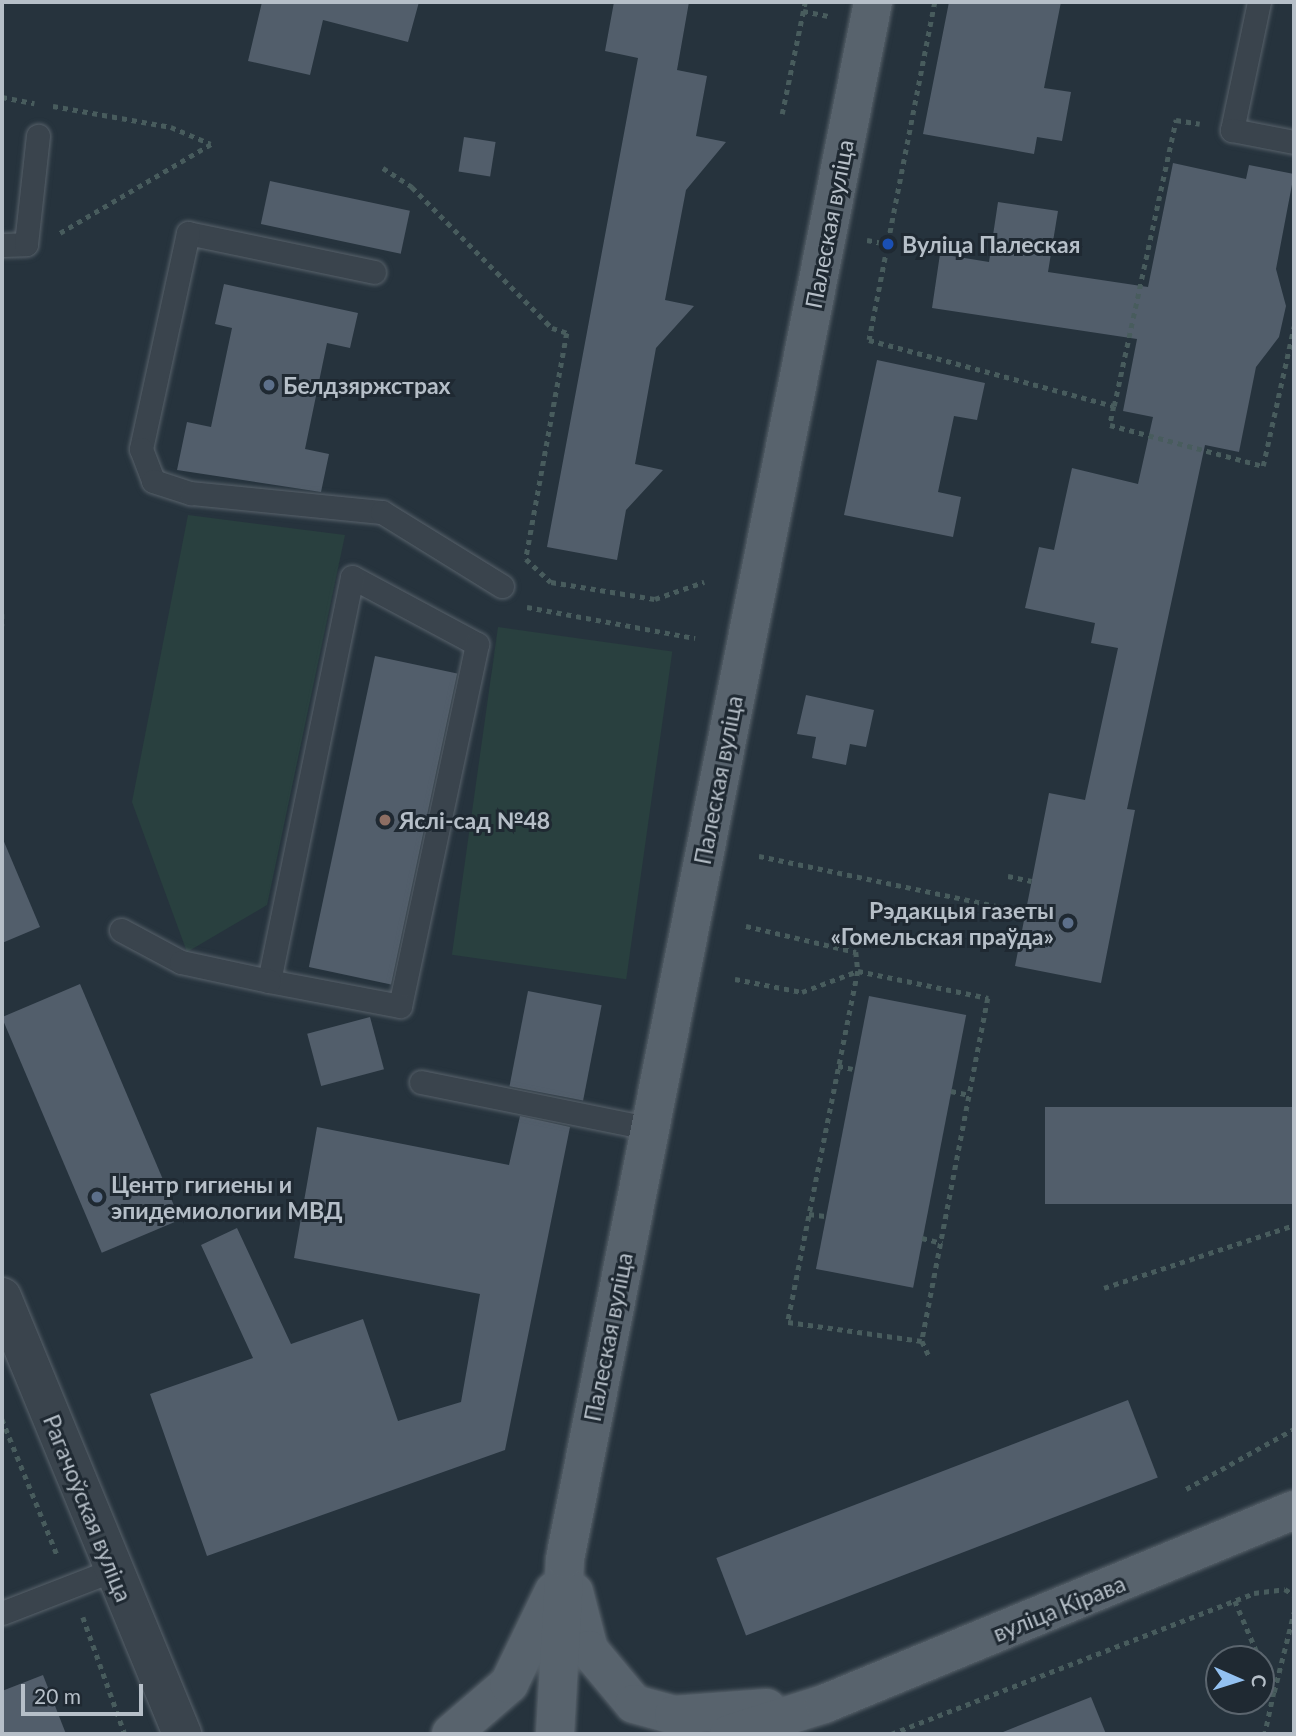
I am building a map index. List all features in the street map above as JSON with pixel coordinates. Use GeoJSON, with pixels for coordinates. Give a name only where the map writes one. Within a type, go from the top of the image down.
{"type":"FeatureCollection","features":[{"type":"Feature","properties":{"kind":"main road","name":"Палеская вуліца"},"geometry":{"type":"LineString","coordinates":[[555,1734],[565,1559],[647,1128],[873,2]]}},
{"type":"Feature","properties":{"kind":"main road","name":"вуліца Кірава"},"geometry":{"type":"LineString","coordinates":[[729,1734],[824,1704],[1294,1510]]}},
{"type":"Feature","properties":{"kind":"main road","name":"Палеская вуліца"},"geometry":{"type":"LineString","coordinates":[[451,1734],[509,1684],[539,1631],[565,1559]]}},
{"type":"Feature","properties":{"kind":"main road"},"geometry":{"type":"LineString","coordinates":[[565,1559],[589,1650],[634,1704],[674,1715],[824,1704]]}},
{"type":"Feature","properties":{"kind":"main road","name":"вуліца Кірава"},"geometry":{"type":"LineString","coordinates":[[775,1734],[824,1704]]}},
{"type":"Feature","properties":{"kind":"street","name":"Рагачоўская вуліца"},"geometry":{"type":"LineString","coordinates":[[2,1297],[113,1570],[185,1729]]}},
{"type":"Feature","properties":{"kind":"lane"},"geometry":{"type":"LineString","coordinates":[[1259,2],[1232,130],[1294,142]]}},
{"type":"Feature","properties":{"kind":"lane"},"geometry":{"type":"LineString","coordinates":[[2,246],[26,244],[38,136]]}},
{"type":"Feature","properties":{"kind":"lane"},"geometry":{"type":"LineString","coordinates":[[374,272],[188,233],[141,449],[153,481],[191,493],[382,512],[502,586]]}},
{"type":"Feature","properties":{"kind":"lane"},"geometry":{"type":"LineString","coordinates":[[121,930],[181,962],[269,981],[400,1006],[477,644],[352,577],[269,981]]}},
{"type":"Feature","properties":{"kind":"lane"},"geometry":{"type":"LineString","coordinates":[[421,1082],[647,1128]]}},
{"type":"Feature","properties":{"kind":"lane"},"geometry":{"type":"LineString","coordinates":[[2,1613],[113,1570]]}},
{"type":"Feature","properties":{"kind":"path"},"geometry":{"type":"LineString","coordinates":[[782,114],[805,2]]}},
{"type":"Feature","properties":{"kind":"path"},"geometry":{"type":"LineString","coordinates":[[935,2],[869,340],[1114,407]]}},
{"type":"Feature","properties":{"kind":"path"},"geometry":{"type":"LineString","coordinates":[[2,97],[171,127],[211,144],[61,233],[26,244]]}},
{"type":"Feature","properties":{"kind":"path"},"geometry":{"type":"LineString","coordinates":[[1232,130],[1176,120],[1110,425],[1264,466],[1294,326]]}},
{"type":"Feature","properties":{"kind":"path"},"geometry":{"type":"LineString","coordinates":[[383,169],[412,187],[552,328],[567,333],[526,559],[551,582],[655,599],[704,582]]}},
{"type":"Feature","properties":{"kind":"path"},"geometry":{"type":"LineString","coordinates":[[517,605],[695,638]]}},
{"type":"Feature","properties":{"kind":"path"},"geometry":{"type":"LineString","coordinates":[[2,614],[2,626]]}},
{"type":"Feature","properties":{"kind":"path"},"geometry":{"type":"LineString","coordinates":[[760,856],[1001,907]]}},
{"type":"Feature","properties":{"kind":"path"},"geometry":{"type":"LineString","coordinates":[[1008,876],[1031,881]]}},
{"type":"Feature","properties":{"kind":"path"},"geometry":{"type":"LineString","coordinates":[[746,926],[856,952],[858,971],[788,1322],[922,1341]]}},
{"type":"Feature","properties":{"kind":"path"},"geometry":{"type":"LineString","coordinates":[[734,979],[802,992],[858,971],[988,998],[922,1341],[929,1356]]}},
{"type":"Feature","properties":{"kind":"path"},"geometry":{"type":"LineString","coordinates":[[838,1066],[853,1069]]}},
{"type":"Feature","properties":{"kind":"path"},"geometry":{"type":"LineString","coordinates":[[951,1091],[970,1095]]}},
{"type":"Feature","properties":{"kind":"path"},"geometry":{"type":"LineString","coordinates":[[809,1214],[825,1216]]}},
{"type":"Feature","properties":{"kind":"path"},"geometry":{"type":"LineString","coordinates":[[1104,1288],[1294,1225]]}},
{"type":"Feature","properties":{"kind":"path"},"geometry":{"type":"LineString","coordinates":[[922,1238],[942,1242]]}},
{"type":"Feature","properties":{"kind":"path"},"geometry":{"type":"LineString","coordinates":[[1186,1489],[1294,1429]]}},
{"type":"Feature","properties":{"kind":"path"},"geometry":{"type":"LineString","coordinates":[[891,1734],[1235,1601],[1285,1589],[1294,1595]]}},
{"type":"Feature","properties":{"kind":"path"},"geometry":{"type":"LineString","coordinates":[[1235,1601],[1254,1645]]}},
{"type":"Feature","properties":{"kind":"path"},"geometry":{"type":"LineString","coordinates":[[1275,1688],[1294,1612]]}},
{"type":"Feature","properties":{"kind":"path"},"geometry":{"type":"LineString","coordinates":[[1265,1734],[1269,1715]]}},
{"type":"Feature","properties":{"kind":"green space"},"geometry":{"type":"Polygon","coordinates":[[[188,515],[345,535],[267,905],[187,952],[132,802],[188,515]]]}},
{"type":"Feature","properties":{"kind":"green space"},"geometry":{"type":"Polygon","coordinates":[[[498,627],[672,651],[626,979],[452,955],[498,627]]]}},
{"type":"Feature","properties":{"kind":"building"},"geometry":{"type":"Polygon","coordinates":[[[262,2],[419,2],[408,42],[323,20],[310,75],[248,61],[262,2]]]}},
{"type":"Feature","properties":{"kind":"building"},"geometry":{"type":"Polygon","coordinates":[[[614,2],[689,2],[677,70],[707,76],[696,136],[726,142],[686,190],[665,300],[694,306],[656,348],[635,464],[663,470],[626,510],[617,560],[547,547],[638,58],[605,51],[614,2]]]}},
{"type":"Feature","properties":{"kind":"building"},"geometry":{"type":"Polygon","coordinates":[[[949,2],[1061,2],[1044,88],[1071,92],[1062,141],[1037,137],[1034,154],[923,134],[949,2]]]}},
{"type":"Feature","properties":{"kind":"building"},"geometry":{"type":"Polygon","coordinates":[[[464,137],[496,142],[490,177],[459,172],[464,137]]]}},
{"type":"Feature","properties":{"kind":"building"},"geometry":{"type":"Polygon","coordinates":[[[1173,163],[1246,179],[1249,165],[1294,174],[1276,269],[1286,306],[1279,337],[1256,367],[1239,452],[1205,445],[1127,809],[1135,810],[1101,983],[1015,966],[1049,793],[1085,800],[1118,648],[1091,643],[1095,623],[1025,608],[1039,547],[1054,550],[1072,468],[1138,484],[1153,417],[1123,411],[1137,339],[932,308],[940,254],[989,262],[998,202],[1058,211],[1048,272],[1148,287],[1173,163]]]}},
{"type":"Feature","properties":{"kind":"building"},"geometry":{"type":"Polygon","coordinates":[[[270,181],[410,211],[401,254],[261,224],[270,181]]]}},
{"type":"Feature","properties":{"kind":"building","name":"Белдзяржстрах"},"geometry":{"type":"Polygon","coordinates":[[[224,284],[358,313],[350,348],[327,343],[305,449],[329,454],[321,492],[177,470],[187,422],[211,427],[232,328],[215,324],[224,284]]]}},
{"type":"Feature","properties":{"kind":"building"},"geometry":{"type":"Polygon","coordinates":[[[877,360],[985,383],[977,420],[954,416],[938,492],[961,497],[953,537],[844,515],[877,360]]]}},
{"type":"Feature","properties":{"kind":"building","name":"Яслі-сад №48"},"geometry":{"type":"Polygon","coordinates":[[[375,656],[457,673],[391,985],[309,967],[375,656]]]}},
{"type":"Feature","properties":{"kind":"building"},"geometry":{"type":"Polygon","coordinates":[[[806,695],[874,710],[866,747],[850,744],[846,765],[812,758],[816,737],[797,734],[806,695]]]}},
{"type":"Feature","properties":{"kind":"building"},"geometry":{"type":"Polygon","coordinates":[[[2,837],[40,927],[2,943],[2,837]]]}},
{"type":"Feature","properties":{"kind":"building"},"geometry":{"type":"Polygon","coordinates":[[[80,984],[180,1220],[102,1253],[2,1018],[80,984]]]}},
{"type":"Feature","properties":{"kind":"building"},"geometry":{"type":"Polygon","coordinates":[[[528,991],[602,1005],[583,1101],[509,1086],[528,991]]]}},
{"type":"Feature","properties":{"kind":"building"},"geometry":{"type":"Polygon","coordinates":[[[869,996],[966,1015],[913,1288],[816,1269],[869,996]]]}},
{"type":"Feature","properties":{"kind":"building"},"geometry":{"type":"Polygon","coordinates":[[[370,1017],[384,1069],[321,1086],[307,1034],[370,1017]]]}},
{"type":"Feature","properties":{"kind":"building"},"geometry":{"type":"Polygon","coordinates":[[[1045,1107],[1294,1107],[1294,1204],[1045,1204],[1045,1107]]]}},
{"type":"Feature","properties":{"kind":"building"},"geometry":{"type":"Polygon","coordinates":[[[520,1116],[570,1127],[505,1450],[207,1556],[150,1394],[253,1358],[201,1245],[237,1228],[291,1344],[363,1319],[398,1421],[461,1402],[480,1294],[294,1258],[317,1127],[509,1165],[520,1116]]]}},
{"type":"Feature","properties":{"kind":"building"},"geometry":{"type":"Polygon","coordinates":[[[1128,1400],[1158,1477],[746,1636],[716,1558],[1128,1400]]]}},
{"type":"Feature","properties":{"kind":"building"},"geometry":{"type":"Polygon","coordinates":[[[43,1675],[66,1734],[2,1734],[2,1691],[43,1675]]]}},
{"type":"Feature","properties":{"kind":"building"},"geometry":{"type":"Polygon","coordinates":[[[1091,1697],[1106,1734],[1003,1734],[1003,1732],[1091,1697]]]}},
{"type":"Feature","properties":{"kind":"place","name":"Вуліца Палеская"},"geometry":{"type":"Point","coordinates":[888,244]}},
{"type":"Feature","properties":{"kind":"place","name":"Белдзяржстрах"},"geometry":{"type":"Point","coordinates":[269,385]}},
{"type":"Feature","properties":{"kind":"place","name":"Яслі-сад №48"},"geometry":{"type":"Point","coordinates":[385,820]}},
{"type":"Feature","properties":{"kind":"place","name":"Рэдакцыя газеты «Гомельская праўда»"},"geometry":{"type":"Point","coordinates":[1068,923]}},
{"type":"Feature","properties":{"kind":"place","name":"Центр гигиены и эпидемиологии МВД"},"geometry":{"type":"Point","coordinates":[97,1197]}}]}
